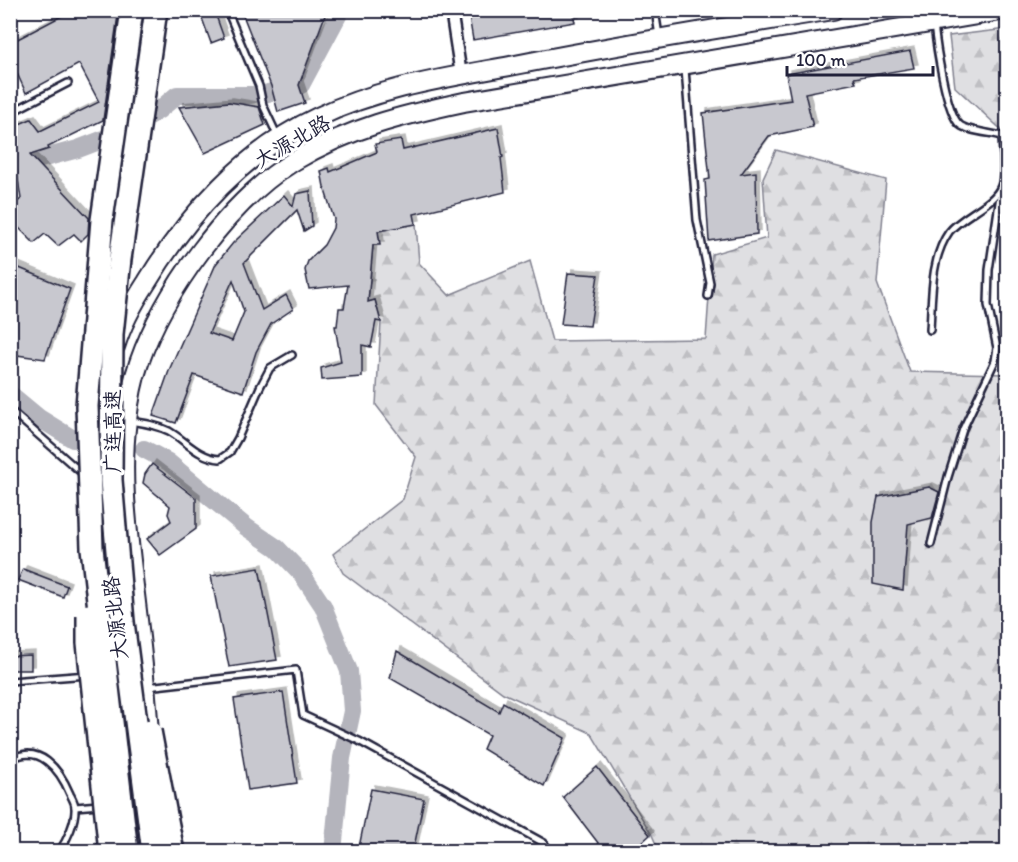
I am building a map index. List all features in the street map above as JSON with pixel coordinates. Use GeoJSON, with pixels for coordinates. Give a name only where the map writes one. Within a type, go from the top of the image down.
{"type":"FeatureCollection","features":[{"type":"Feature","properties":{"kind":"highway","name":"广连高速"},"geometry":{"type":"LineString","coordinates":[[127,852],[92,548],[87,406],[102,220],[132,10]]}},
{"type":"Feature","properties":{"kind":"highway","name":"广连高速"},"geometry":{"type":"LineString","coordinates":[[153,852],[122,611],[111,480],[112,334],[120,259],[156,10]]}},
{"type":"Feature","properties":{"kind":"highway"},"geometry":{"type":"LineString","coordinates":[[91,512],[88,642],[110,852]]}},
{"type":"Feature","properties":{"kind":"highway"},"geometry":{"type":"LineString","coordinates":[[122,611],[174,852]]}},
{"type":"Feature","properties":{"kind":"main road","name":"大源北路"},"geometry":{"type":"LineString","coordinates":[[160,852],[135,802],[107,603],[97,485],[97,429],[101,399],[120,330],[165,252],[186,225],[250,159],[279,138],[315,118],[358,100],[386,91],[461,75],[660,38],[833,10]]}},
{"type":"Feature","properties":{"kind":"main road","name":"大源北路"},"geometry":{"type":"LineString","coordinates":[[134,852],[135,802],[146,687],[126,514],[124,467],[127,420],[138,364],[157,319],[187,271],[230,216],[260,185],[294,161],[334,140],[395,117],[465,102],[1007,10]]}},
{"type":"Feature","properties":{"kind":"street"},"geometry":{"type":"LineString","coordinates":[[451,10],[461,75]]}},
{"type":"Feature","properties":{"kind":"lane"},"geometry":{"type":"LineString","coordinates":[[227,10],[259,86],[263,105],[279,138]]}},
{"type":"Feature","properties":{"kind":"lane"},"geometry":{"type":"LineString","coordinates":[[655,10],[660,38]]}},
{"type":"Feature","properties":{"kind":"lane"},"geometry":{"type":"LineString","coordinates":[[931,544],[963,429],[994,361],[997,348],[988,305],[989,270],[1003,171],[1002,136],[961,126],[952,116],[936,47],[934,23]]}},
{"type":"Feature","properties":{"kind":"lane"},"geometry":{"type":"LineString","coordinates":[[685,64],[698,220],[710,283],[708,296]]}},
{"type":"Feature","properties":{"kind":"lane"},"geometry":{"type":"LineString","coordinates":[[10,113],[68,83]]}},
{"type":"Feature","properties":{"kind":"lane"},"geometry":{"type":"LineString","coordinates":[[930,330],[933,283],[939,253],[950,232],[965,216],[987,202],[1001,188]]}},
{"type":"Feature","properties":{"kind":"lane"},"geometry":{"type":"LineString","coordinates":[[127,420],[151,424],[169,431],[209,458],[220,459],[230,452],[238,438],[270,368],[292,355]]}},
{"type":"Feature","properties":{"kind":"lane"},"geometry":{"type":"LineString","coordinates":[[10,410],[97,485]]}},
{"type":"Feature","properties":{"kind":"lane"},"geometry":{"type":"LineString","coordinates":[[146,687],[296,670],[303,715],[359,741],[544,843],[550,852]]}},
{"type":"Feature","properties":{"kind":"lane"},"geometry":{"type":"LineString","coordinates":[[10,681],[116,672]]}},
{"type":"Feature","properties":{"kind":"lane"},"geometry":{"type":"LineString","coordinates":[[10,760],[32,754],[45,758],[59,772],[75,807],[65,842],[59,852]]}},
{"type":"Feature","properties":{"kind":"lane"},"geometry":{"type":"LineString","coordinates":[[75,807],[108,804]]}},
{"type":"Feature","properties":{"kind":"lane"},"geometry":{"type":"LineString","coordinates":[[540,852],[544,843]]}},
{"type":"Feature","properties":{"kind":"green space"},"geometry":{"type":"Polygon","coordinates":[[[1008,29],[1007,135],[955,87],[949,36],[1008,29]]]}},
{"type":"Feature","properties":{"kind":"green space"},"geometry":{"type":"Polygon","coordinates":[[[776,150],[886,180],[877,283],[910,372],[1005,374],[1002,314],[1007,245],[1007,851],[659,851],[652,835],[591,733],[503,693],[343,573],[333,554],[403,499],[416,457],[376,405],[381,322],[375,300],[368,302],[373,245],[380,244],[378,231],[416,224],[419,263],[449,295],[530,261],[552,341],[706,339],[712,254],[767,238],[763,178],[776,150]]]}},
{"type":"Feature","properties":{"kind":"building"},"geometry":{"type":"Polygon","coordinates":[[[73,10],[116,10],[118,15],[103,120],[48,147],[49,149],[30,155],[89,218],[88,234],[81,241],[74,234],[58,246],[45,234],[34,243],[10,219],[10,208],[21,199],[15,160],[10,162],[10,128],[31,119],[40,131],[99,102],[79,64],[26,93],[10,58],[10,43],[73,10]]]}},
{"type":"Feature","properties":{"kind":"building"},"geometry":{"type":"Polygon","coordinates":[[[199,10],[214,10],[224,38],[211,43],[199,10]]]}},
{"type":"Feature","properties":{"kind":"building"},"geometry":{"type":"Polygon","coordinates":[[[241,10],[327,10],[299,85],[305,103],[278,112],[271,86],[241,10]]]}},
{"type":"Feature","properties":{"kind":"building"},"geometry":{"type":"Polygon","coordinates":[[[468,10],[572,10],[575,22],[473,40],[468,10]]]}},
{"type":"Feature","properties":{"kind":"building"},"geometry":{"type":"Polygon","coordinates":[[[910,51],[914,68],[854,78],[856,83],[805,93],[813,127],[769,136],[741,174],[756,172],[757,234],[709,241],[705,180],[710,179],[703,113],[791,100],[786,74],[910,51]]]}},
{"type":"Feature","properties":{"kind":"building"},"geometry":{"type":"Polygon","coordinates":[[[229,102],[259,107],[265,125],[205,153],[179,107],[229,102]]]}},
{"type":"Feature","properties":{"kind":"building"},"geometry":{"type":"Polygon","coordinates":[[[498,128],[503,157],[501,158],[505,192],[414,214],[416,224],[378,231],[380,245],[373,245],[368,302],[375,300],[381,322],[376,321],[371,347],[362,345],[362,377],[322,380],[321,368],[341,362],[335,326],[337,326],[339,308],[344,308],[348,285],[309,289],[305,270],[308,261],[324,245],[333,228],[334,219],[321,171],[329,168],[330,172],[377,152],[375,144],[401,140],[403,150],[498,128]]]}},
{"type":"Feature","properties":{"kind":"building"},"geometry":{"type":"Polygon","coordinates":[[[310,191],[312,226],[304,231],[297,210],[244,263],[262,310],[286,295],[293,309],[271,324],[256,352],[243,392],[194,375],[176,423],[153,416],[170,368],[216,264],[233,243],[284,195],[293,206],[296,194],[310,191]],[[233,280],[209,333],[232,341],[244,312],[233,280]]]}},
{"type":"Feature","properties":{"kind":"building"},"geometry":{"type":"Polygon","coordinates":[[[12,265],[70,289],[45,359],[10,354],[12,265]]]}},
{"type":"Feature","properties":{"kind":"building"},"geometry":{"type":"Polygon","coordinates":[[[568,273],[598,275],[590,326],[561,324],[568,273]]]}},
{"type":"Feature","properties":{"kind":"building"},"geometry":{"type":"Polygon","coordinates":[[[152,464],[196,498],[196,529],[160,555],[147,539],[171,521],[168,514],[170,506],[143,483],[145,474],[152,464]]]}},
{"type":"Feature","properties":{"kind":"building"},"geometry":{"type":"Polygon","coordinates":[[[929,487],[939,492],[932,518],[908,524],[903,590],[873,584],[873,522],[878,497],[929,487]]]}},
{"type":"Feature","properties":{"kind":"building"},"geometry":{"type":"Polygon","coordinates":[[[259,568],[277,660],[229,667],[211,576],[259,568]]]}},
{"type":"Feature","properties":{"kind":"building"},"geometry":{"type":"Polygon","coordinates":[[[23,569],[67,586],[63,597],[18,580],[23,569]]]}},
{"type":"Feature","properties":{"kind":"building"},"geometry":{"type":"Polygon","coordinates":[[[397,651],[499,712],[503,702],[565,738],[544,786],[483,749],[489,735],[390,678],[397,651]]]}},
{"type":"Feature","properties":{"kind":"building"},"geometry":{"type":"Polygon","coordinates":[[[31,655],[31,670],[10,670],[10,656],[31,655]]]}},
{"type":"Feature","properties":{"kind":"building"},"geometry":{"type":"Polygon","coordinates":[[[283,692],[297,783],[248,790],[234,699],[283,692]]]}},
{"type":"Feature","properties":{"kind":"building"},"geometry":{"type":"Polygon","coordinates":[[[597,767],[650,835],[631,852],[605,852],[563,797],[597,767]]]}},
{"type":"Feature","properties":{"kind":"building"},"geometry":{"type":"Polygon","coordinates":[[[371,789],[424,799],[413,852],[358,852],[371,789]]]}},
{"type":"Feature","properties":{"kind":"waterway"},"geometry":{"type":"LineString","coordinates":[[268,93],[301,85],[341,10]]}},
{"type":"Feature","properties":{"kind":"waterway"},"geometry":{"type":"LineString","coordinates":[[10,167],[78,149],[125,131],[159,110],[177,95],[252,95]]}},
{"type":"Feature","properties":{"kind":"waterway"},"geometry":{"type":"LineString","coordinates":[[10,394],[39,418],[73,439]]}},
{"type":"Feature","properties":{"kind":"waterway"},"geometry":{"type":"LineString","coordinates":[[144,449],[168,462],[246,527],[277,548],[301,573],[323,606],[349,671],[352,711],[342,758],[333,852]]}}]}
